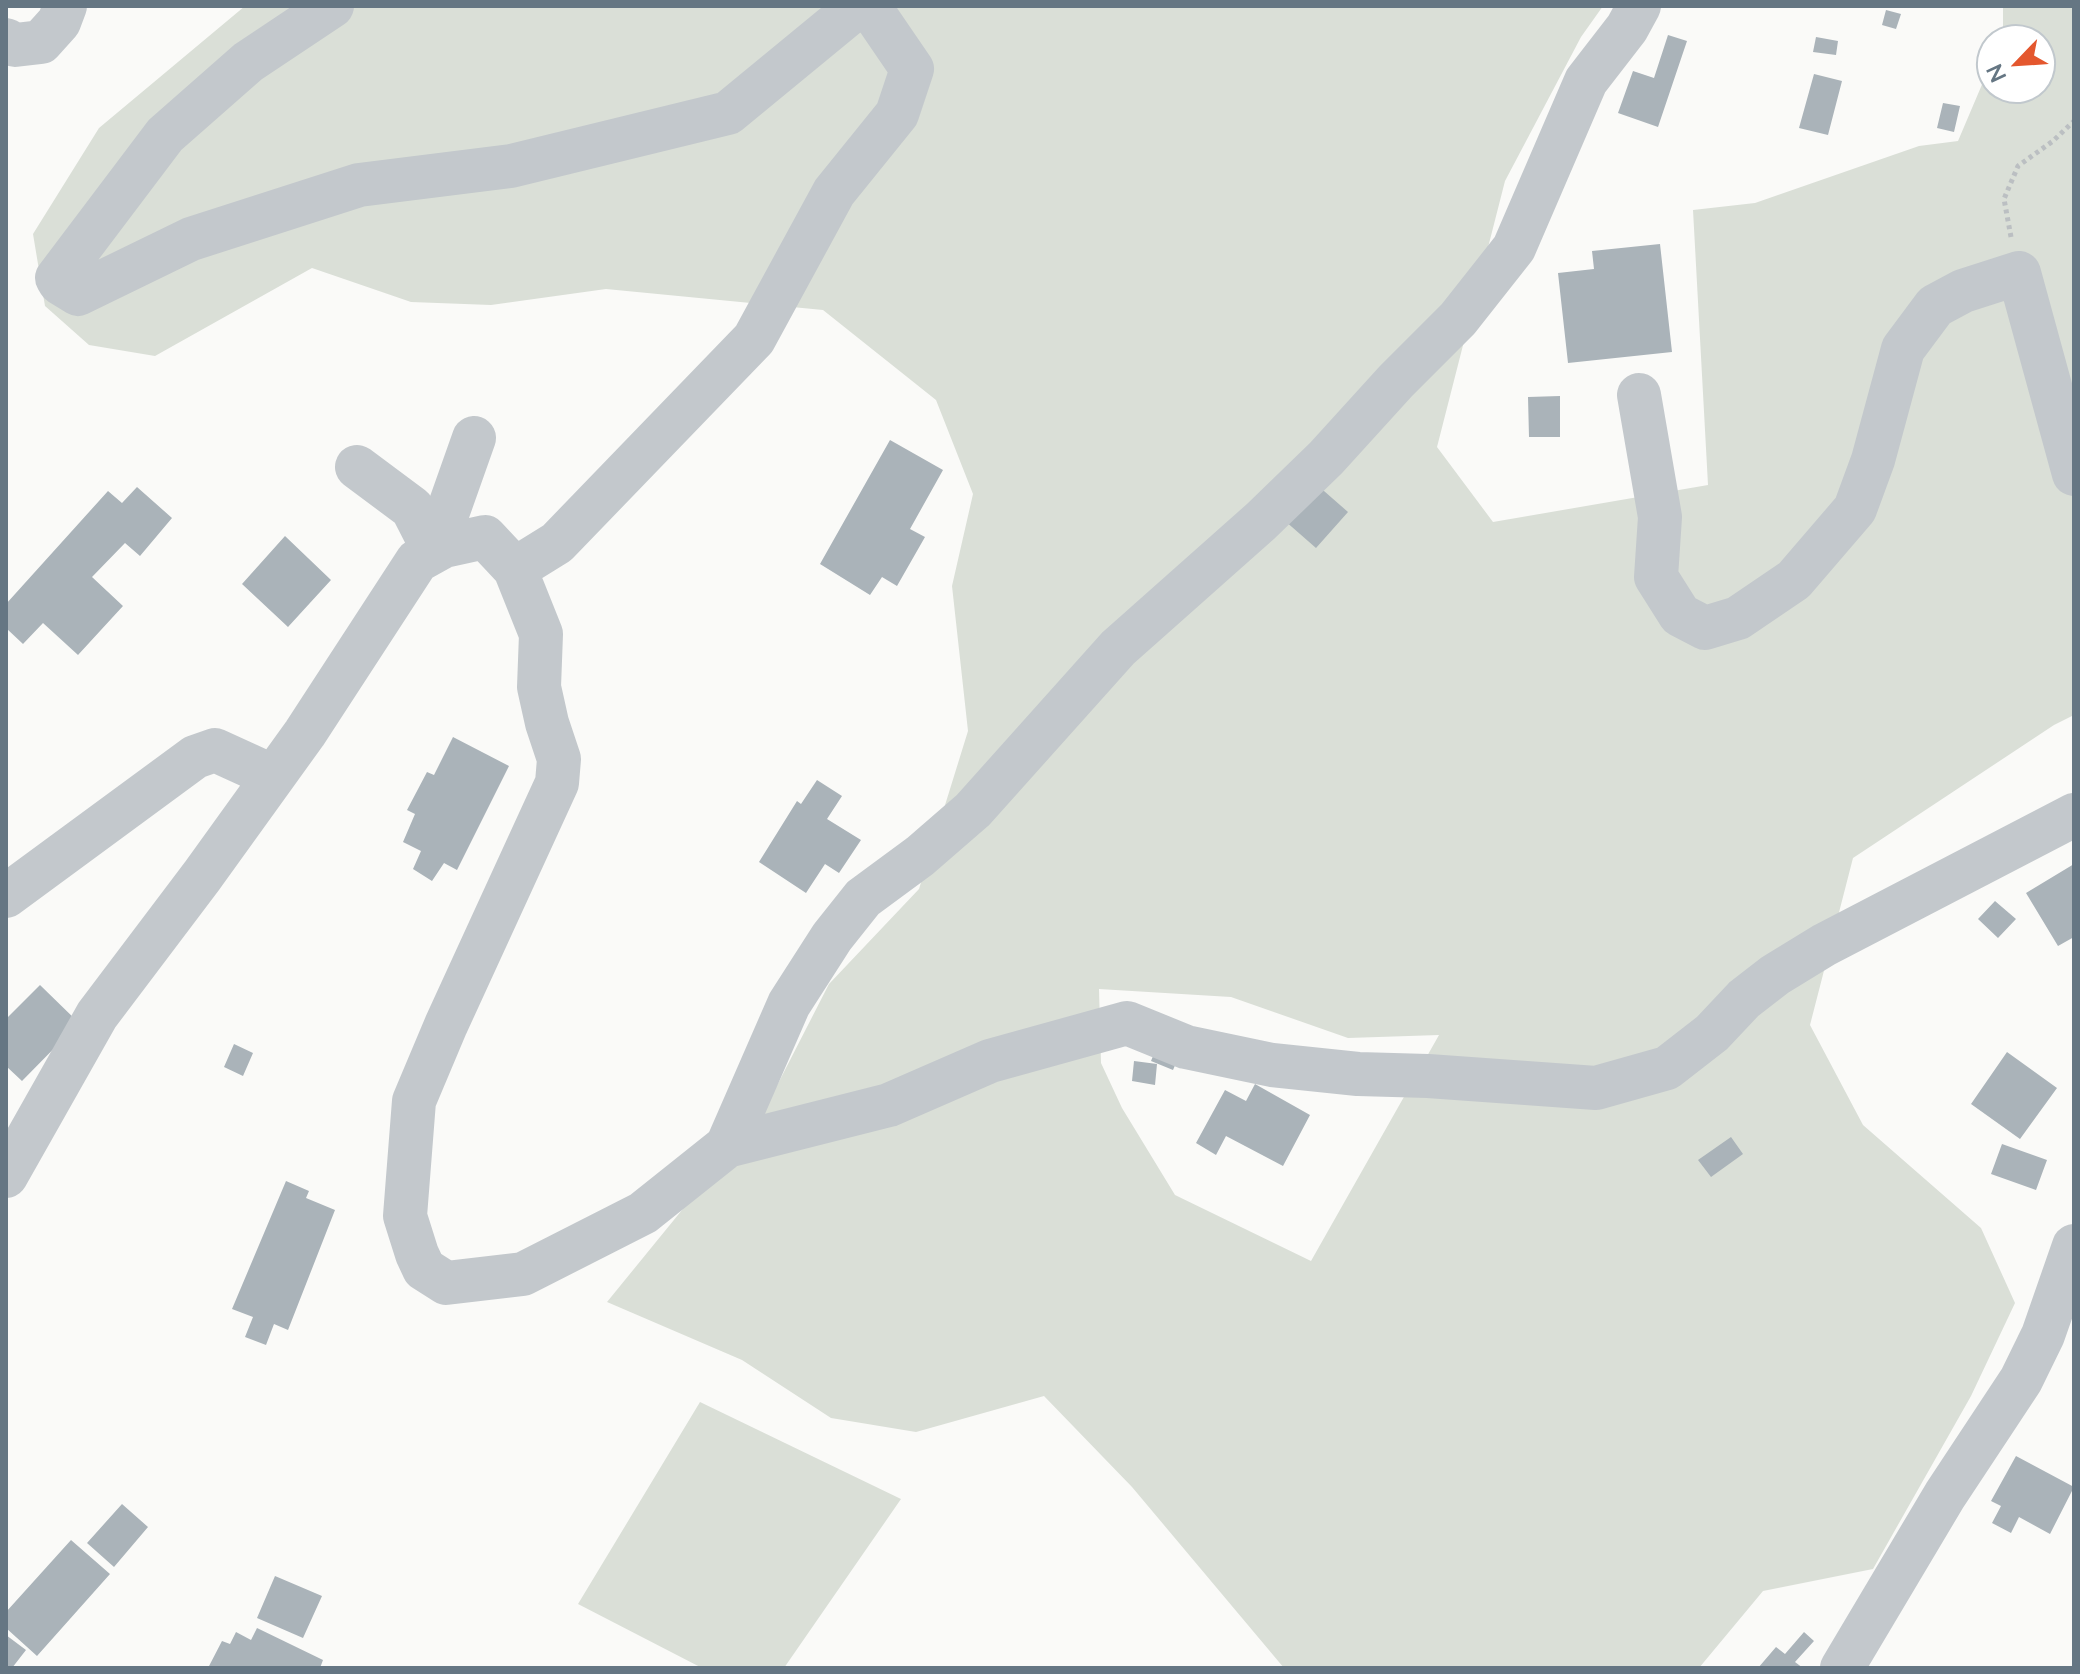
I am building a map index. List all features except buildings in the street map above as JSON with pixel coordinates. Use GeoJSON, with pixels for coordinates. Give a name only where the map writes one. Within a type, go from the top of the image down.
{"type":"FeatureCollection","features":[{"type":"Feature","properties":{"kind":"street"},"geometry":{"type":"LineString","coordinates":[[6,40],[15,45],[41,42],[59,22],[65,6]]}},
{"type":"Feature","properties":{"kind":"street"},"geometry":{"type":"LineString","coordinates":[[332,6],[248,62],[165,135],[57,278],[60,283],[78,294],[191,239],[359,185],[511,166],[728,113],[858,6]]}},
{"type":"Feature","properties":{"kind":"street"},"geometry":{"type":"LineString","coordinates":[[515,569],[557,543],[754,339],[834,192],[897,114],[912,69],[869,6]]}},
{"type":"Feature","properties":{"kind":"street"},"geometry":{"type":"LineString","coordinates":[[727,1146],[789,1004],[832,937],[863,898],[920,856],[973,810],[1118,648],[1261,521],[1326,458],[1458,319],[1514,248],[1586,81],[1627,28],[1639,6]]}},
{"type":"Feature","properties":{"kind":"street"},"geometry":{"type":"LineString","coordinates":[[1639,395],[1660,517],[1656,577],[1680,615],[1705,628],[1738,618],[1794,580],[1855,509],[1873,460],[1903,349],[1935,306],[1963,291],[2019,273],[2074,474]]}},
{"type":"Feature","properties":{"kind":"street"},"geometry":{"type":"LineString","coordinates":[[434,551],[474,438]]}},
{"type":"Feature","properties":{"kind":"street"},"geometry":{"type":"LineString","coordinates":[[357,467],[412,508],[434,551]]}},
{"type":"Feature","properties":{"kind":"street"},"geometry":{"type":"LineString","coordinates":[[6,1176],[97,1015],[305,733],[417,561],[444,546],[485,537],[515,569],[541,634],[539,687],[559,759],[557,783],[414,1101],[405,1216],[424,1269],[446,1283],[523,1274],[643,1213],[727,1146],[889,1105],[990,1061],[1127,1023],[1186,1047],[1272,1065],[1358,1074],[1596,1088],[1667,1068],[1712,1033],[1744,999],[1775,975],[1824,945],[2074,815]]}},
{"type":"Feature","properties":{"kind":"street"},"geometry":{"type":"LineString","coordinates":[[6,896],[195,757],[215,750],[272,776]]}},
{"type":"Feature","properties":{"kind":"street"},"geometry":{"type":"LineString","coordinates":[[1842,1668],[1945,1495],[2021,1380],[2043,1335],[2074,1246]]}},
{"type":"Feature","properties":{"kind":"path"},"geometry":{"type":"LineString","coordinates":[[2019,273],[2004,199],[2018,166],[2053,141],[2074,121]]}},
{"type":"Feature","properties":{"kind":"shaded area"},"geometry":{"type":"Polygon","coordinates":[[[245,6],[1603,6],[1581,37],[1505,181],[1437,447],[1493,522],[1708,485],[1693,210],[1755,203],[1919,146],[1958,141],[1976,99],[1976,104],[2056,104],[2056,24],[2003,24],[2003,6],[2074,6],[2074,715],[2054,725],[1853,858],[1810,1025],[1863,1125],[1981,1228],[2015,1303],[1971,1396],[1873,1569],[1763,1591],[1699,1668],[1284,1668],[1132,1487],[1044,1396],[916,1432],[831,1418],[742,1360],[607,1302],[766,1107],[829,984],[919,889],[968,731],[952,586],[973,494],[936,400],[823,310],[606,289],[491,305],[411,302],[312,268],[155,356],[89,345],[45,306],[33,234],[99,128],[245,6]],[[1099,989],[1101,1063],[1122,1108],[1175,1195],[1311,1261],[1439,1035],[1348,1038],[1231,997],[1099,989]]]}},
{"type":"Feature","properties":{"kind":"shaded area"},"geometry":{"type":"Polygon","coordinates":[[[700,1402],[901,1499],[784,1668],[702,1668],[578,1604],[700,1402]]]}}]}
